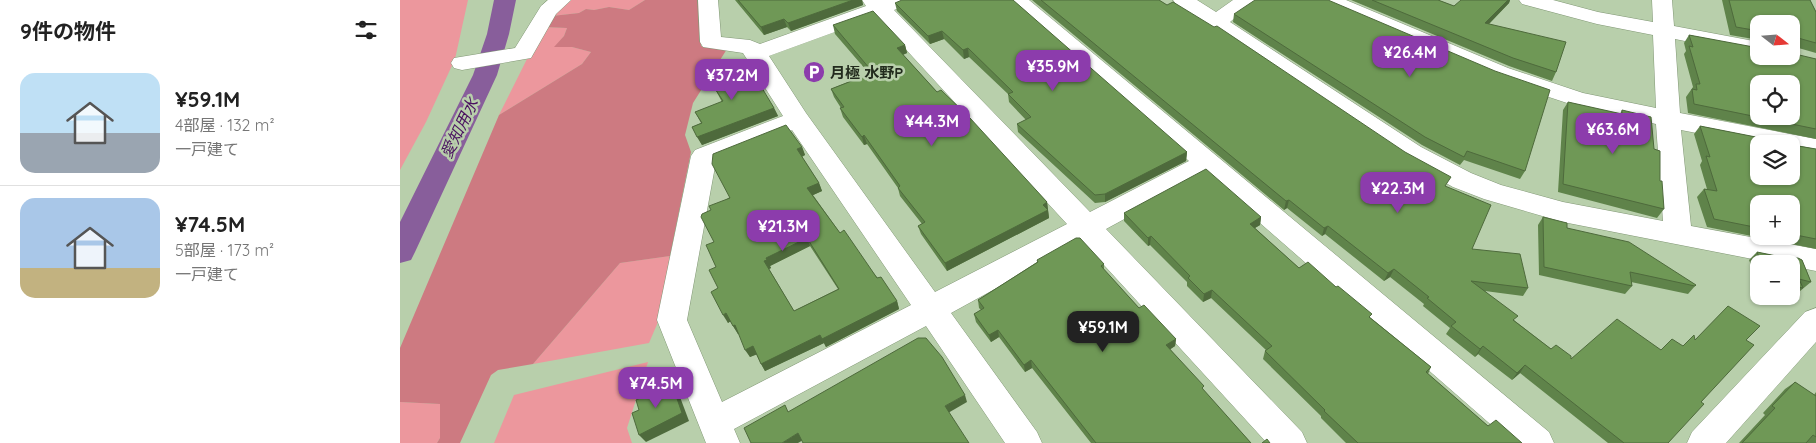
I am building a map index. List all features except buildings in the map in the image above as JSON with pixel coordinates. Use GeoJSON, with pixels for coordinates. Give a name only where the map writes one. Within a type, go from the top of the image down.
{"type":"FeatureCollection","features":[{"type":"Feature","properties":{"kind":"street"},"geometry":{"type":"LineString","coordinates":[[462,63],[523,52],[548,10],[561,0]]}},
{"type":"Feature","properties":{"kind":"street"},"geometry":{"type":"LineString","coordinates":[[708,0],[711,42],[750,47],[756,53],[797,119],[1026,443]]}},
{"type":"Feature","properties":{"kind":"street"},"geometry":{"type":"LineString","coordinates":[[1018,0],[1537,443]]}},
{"type":"Feature","properties":{"kind":"street"},"geometry":{"type":"LineString","coordinates":[[1183,0],[1412,153],[1462,180],[1545,207],[1816,260]]}},
{"type":"Feature","properties":{"kind":"street"},"geometry":{"type":"LineString","coordinates":[[1216,22],[1246,0]]}},
{"type":"Feature","properties":{"kind":"street"},"geometry":{"type":"LineString","coordinates":[[1328,0],[1500,73],[1578,100],[1816,148]]}},
{"type":"Feature","properties":{"kind":"street"},"geometry":{"type":"LineString","coordinates":[[1529,0],[1597,18],[1750,47]]}},
{"type":"Feature","properties":{"kind":"street"},"geometry":{"type":"LineString","coordinates":[[1662,0],[1668,119],[1678,234]]}},
{"type":"Feature","properties":{"kind":"street"},"geometry":{"type":"LineString","coordinates":[[756,53],[885,3],[1084,226],[1290,443]]}},
{"type":"Feature","properties":{"kind":"street"},"geometry":{"type":"LineString","coordinates":[[797,119],[704,156],[672,320],[718,433],[931,309],[1207,162]]}},
{"type":"Feature","properties":{"kind":"street"},"geometry":{"type":"LineString","coordinates":[[1704,443],[1816,321]]}},
{"type":"Feature","properties":{"kind":"shaded area"},"geometry":{"type":"Polygon","coordinates":[[[400,0],[468,0],[455,59],[426,122],[400,170],[400,0]]]}},
{"type":"Feature","properties":{"kind":"shaded area"},"geometry":{"type":"Polygon","coordinates":[[[569,0],[645,0],[629,10],[609,7],[594,10],[586,9],[579,13],[552,16],[569,0]]]}},
{"type":"Feature","properties":{"kind":"shaded area"},"geometry":{"type":"Polygon","coordinates":[[[645,0],[700,0],[701,46],[727,49],[693,103],[685,135],[691,152],[670,256],[620,263],[533,364],[498,370],[491,375],[460,443],[437,443],[440,438],[440,404],[400,402],[400,348],[499,115],[582,64],[591,52],[572,47],[554,47],[564,36],[567,28],[543,27],[552,16],[579,13],[586,9],[594,10],[609,7],[629,10],[645,0]]]}},
{"type":"Feature","properties":{"kind":"shaded area"},"geometry":{"type":"Polygon","coordinates":[[[543,27],[567,28],[564,36],[555,47],[572,47],[591,52],[582,64],[499,115],[543,27]]]}},
{"type":"Feature","properties":{"kind":"shaded area"},"geometry":{"type":"Polygon","coordinates":[[[670,256],[658,322],[649,343],[533,364],[620,263],[670,256]]]}},
{"type":"Feature","properties":{"kind":"shaded area"},"geometry":{"type":"Polygon","coordinates":[[[648,362],[627,428],[632,443],[494,443],[514,395],[648,362]]]}},
{"type":"Feature","properties":{"kind":"shaded area"},"geometry":{"type":"Polygon","coordinates":[[[400,402],[440,404],[440,438],[437,443],[400,443],[400,402]]]}},
{"type":"Feature","properties":{"kind":"waterway","name":"愛知用水"},"geometry":{"type":"LineString","coordinates":[[400,252],[485,75],[498,34],[505,0]]}},
{"type":"Feature","properties":{"kind":"place","name":"月極 水野P"},"geometry":{"type":"Point","coordinates":[814,72]}}]}
